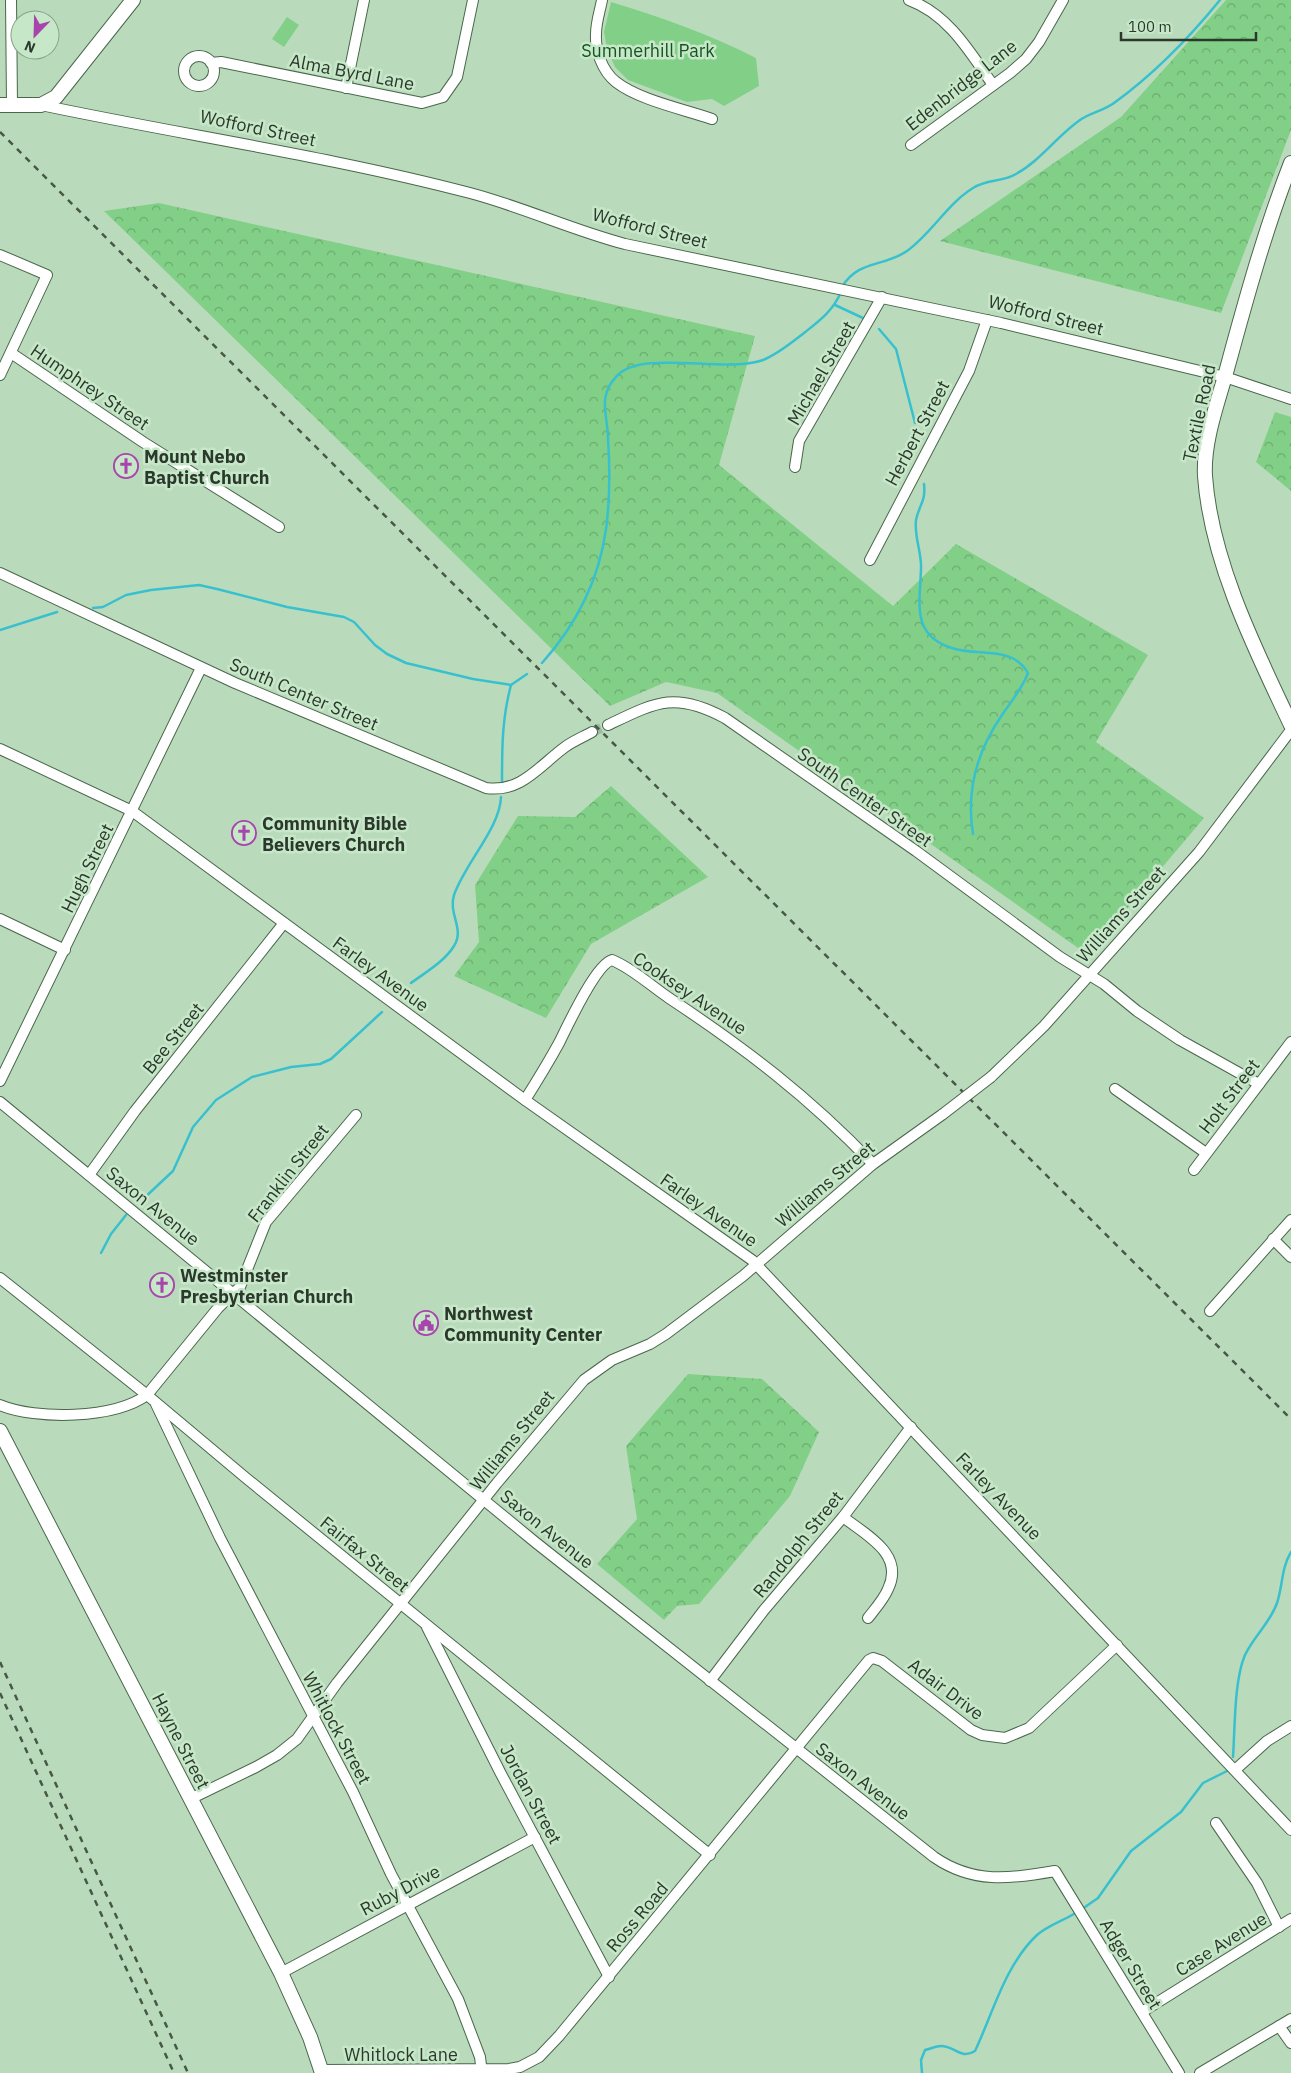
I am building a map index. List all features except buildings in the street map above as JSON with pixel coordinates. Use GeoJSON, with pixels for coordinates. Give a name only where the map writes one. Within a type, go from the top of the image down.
{"type":"FeatureCollection","features":[{"type":"Feature","properties":{"kind":"street"},"geometry":{"type":"LineString","coordinates":[[6,105],[11,0]]}},
{"type":"Feature","properties":{"kind":"street"},"geometry":{"type":"LineString","coordinates":[[41,105],[62,90],[133,0]]}},
{"type":"Feature","properties":{"kind":"street"},"geometry":{"type":"LineString","coordinates":[[346,88],[364,0]]}},
{"type":"Feature","properties":{"kind":"street","name":"Alma Byrd Lane"},"geometry":{"type":"LineString","coordinates":[[212,63],[221,62],[422,103],[443,97],[457,77],[473,0]]}},
{"type":"Feature","properties":{"kind":"street"},"geometry":{"type":"LineString","coordinates":[[602,0],[597,24],[596,45],[602,65],[615,82],[634,92],[712,119]]}},
{"type":"Feature","properties":{"kind":"street"},"geometry":{"type":"LineString","coordinates":[[908,0],[929,10],[945,22],[958,36],[993,85]]}},
{"type":"Feature","properties":{"kind":"street","name":"Edenbridge Lane"},"geometry":{"type":"LineString","coordinates":[[911,145],[1010,73],[1039,42],[1063,0]]}},
{"type":"Feature","properties":{"kind":"street","name":"Wofford Street"},"geometry":{"type":"LineString","coordinates":[[6,105],[41,105],[439,186],[505,203],[594,236],[625,244],[987,320],[1225,377],[1291,399]]}},
{"type":"Feature","properties":{"kind":"street","name":"Textile Road"},"geometry":{"type":"LineString","coordinates":[[1291,163],[1254,270],[1225,377],[1206,463],[1209,502],[1222,555],[1242,618],[1291,725]]}},
{"type":"Feature","properties":{"kind":"street"},"geometry":{"type":"LineString","coordinates":[[0,255],[47,275],[0,375]]}},
{"type":"Feature","properties":{"kind":"street","name":"Michael Street"},"geometry":{"type":"LineString","coordinates":[[795,467],[799,441],[882,297]]}},
{"type":"Feature","properties":{"kind":"street","name":"Herbert Street"},"geometry":{"type":"LineString","coordinates":[[870,560],[969,371],[987,320]]}},
{"type":"Feature","properties":{"kind":"street","name":"Humphrey Street"},"geometry":{"type":"LineString","coordinates":[[11,353],[143,442],[279,527]]}},
{"type":"Feature","properties":{"kind":"street","name":"South Center Street"},"geometry":{"type":"LineString","coordinates":[[0,573],[201,668],[486,788],[502,789],[520,784],[564,747],[592,732]]}},
{"type":"Feature","properties":{"kind":"street","name":"Hugh Street"},"geometry":{"type":"LineString","coordinates":[[0,1081],[201,668]]}},
{"type":"Feature","properties":{"kind":"street","name":"South Center Street"},"geometry":{"type":"LineString","coordinates":[[608,725],[639,710],[665,702],[694,703],[709,710],[739,727],[916,851],[1060,957],[1089,974],[1180,1040],[1259,1084]]}},
{"type":"Feature","properties":{"kind":"street","name":"Williams Street"},"geometry":{"type":"LineString","coordinates":[[190,1799],[278,1755],[298,1739],[337,1683],[484,1499],[565,1400],[584,1380],[612,1360],[658,1340],[756,1264],[873,1164],[991,1077],[1044,1026],[1199,852],[1291,730]]}},
{"type":"Feature","properties":{"kind":"street","name":"Farley Avenue"},"geometry":{"type":"LineString","coordinates":[[0,749],[132,811],[526,1100],[756,1264],[1291,1830]]}},
{"type":"Feature","properties":{"kind":"street"},"geometry":{"type":"LineString","coordinates":[[0,919],[65,950]]}},
{"type":"Feature","properties":{"kind":"street","name":"Bee Street"},"geometry":{"type":"LineString","coordinates":[[89,1175],[135,1111],[284,923]]}},
{"type":"Feature","properties":{"kind":"street","name":"Cooksey Avenue"},"geometry":{"type":"LineString","coordinates":[[526,1100],[559,1043],[575,1010],[603,965],[612,960],[713,1027],[787,1081],[832,1121],[873,1164]]}},
{"type":"Feature","properties":{"kind":"street","name":"Holt Street"},"geometry":{"type":"LineString","coordinates":[[1194,1170],[1291,1042]]}},
{"type":"Feature","properties":{"kind":"street"},"geometry":{"type":"LineString","coordinates":[[1115,1089],[1206,1154]]}},
{"type":"Feature","properties":{"kind":"street","name":"Saxon Avenue"},"geometry":{"type":"LineString","coordinates":[[0,1102],[484,1499],[710,1681],[946,1866],[960,1872],[990,1878],[1055,1871]]}},
{"type":"Feature","properties":{"kind":"street","name":"Franklin Street"},"geometry":{"type":"LineString","coordinates":[[0,1405],[25,1413],[60,1416],[107,1410],[151,1398],[242,1284],[266,1222],[356,1115]]}},
{"type":"Feature","properties":{"kind":"street"},"geometry":{"type":"LineString","coordinates":[[1210,1310],[1291,1220]]}},
{"type":"Feature","properties":{"kind":"street"},"geometry":{"type":"LineString","coordinates":[[1273,1238],[1291,1257]]}},
{"type":"Feature","properties":{"kind":"street","name":"Fairfax Street"},"geometry":{"type":"LineString","coordinates":[[0,1278],[151,1398],[426,1625],[710,1855]]}},
{"type":"Feature","properties":{"kind":"street","name":"Whitlock Street"},"geometry":{"type":"LineString","coordinates":[[151,1398],[215,1529],[353,1792],[407,1904],[458,2000],[480,2057],[482,2072]]}},
{"type":"Feature","properties":{"kind":"street","name":"Randolph Street"},"geometry":{"type":"LineString","coordinates":[[710,1681],[764,1610],[843,1517],[911,1427]]}},
{"type":"Feature","properties":{"kind":"street","name":"Hayne Street"},"geometry":{"type":"LineString","coordinates":[[0,1430],[281,1973],[310,2037],[321,2071]]}},
{"type":"Feature","properties":{"kind":"street"},"geometry":{"type":"LineString","coordinates":[[843,1517],[887,1552],[892,1569],[889,1588],[868,1618]]}},
{"type":"Feature","properties":{"kind":"street","name":"Jordan Street"},"geometry":{"type":"LineString","coordinates":[[426,1625],[609,1977]]}},
{"type":"Feature","properties":{"kind":"street","name":"Adair Drive"},"geometry":{"type":"LineString","coordinates":[[796,1749],[869,1660],[874,1658],[882,1661],[971,1730],[988,1737],[1005,1738],[1029,1728],[1117,1645]]}},
{"type":"Feature","properties":{"kind":"street"},"geometry":{"type":"LineString","coordinates":[[1235,1770],[1267,1741],[1291,1726]]}},
{"type":"Feature","properties":{"kind":"street","name":"Ross Road"},"geometry":{"type":"LineString","coordinates":[[482,2072],[520,2067],[539,2056],[609,1977],[796,1749]]}},
{"type":"Feature","properties":{"kind":"street"},"geometry":{"type":"LineString","coordinates":[[1216,1823],[1257,1883],[1279,1927]]}},
{"type":"Feature","properties":{"kind":"street","name":"Ruby Drive"},"geometry":{"type":"LineString","coordinates":[[281,1973],[535,1836]]}},
{"type":"Feature","properties":{"kind":"street","name":"Adger Street"},"geometry":{"type":"LineString","coordinates":[[1055,1871],[1179,2073]]}},
{"type":"Feature","properties":{"kind":"street","name":"Case Avenue"},"geometry":{"type":"LineString","coordinates":[[1142,2012],[1291,1919]]}},
{"type":"Feature","properties":{"kind":"street"},"geometry":{"type":"LineString","coordinates":[[1200,2073],[1291,2019]]}},
{"type":"Feature","properties":{"kind":"street"},"geometry":{"type":"LineString","coordinates":[[1279,2026],[1291,2044]]}},
{"type":"Feature","properties":{"kind":"street","name":"Whitlock Lane"},"geometry":{"type":"LineString","coordinates":[[321,2071],[482,2072]]}},
{"type":"Feature","properties":{"kind":"green space"},"geometry":{"type":"Polygon","coordinates":[[[1226,0],[1291,0],[1291,130],[1221,313],[940,241],[1121,117],[1226,0]]]}},
{"type":"Feature","properties":{"kind":"green space","name":"Summerhill Park"},"geometry":{"type":"Polygon","coordinates":[[[611,2],[685,27],[721,41],[756,58],[759,86],[724,106],[712,99],[687,102],[628,80],[615,67],[607,49],[604,32],[611,2]]]}},
{"type":"Feature","properties":{"kind":"green space"},"geometry":{"type":"Polygon","coordinates":[[[287,17],[299,25],[284,47],[272,39],[287,17]]]}},
{"type":"Feature","properties":{"kind":"green space"},"geometry":{"type":"Polygon","coordinates":[[[159,203],[755,336],[719,465],[893,606],[956,544],[1148,655],[1096,742],[1204,818],[1088,955],[717,693],[666,682],[610,706],[104,211],[159,203]]]}},
{"type":"Feature","properties":{"kind":"green space"},"geometry":{"type":"Polygon","coordinates":[[[1275,412],[1291,417],[1291,491],[1256,462],[1275,412]]]}},
{"type":"Feature","properties":{"kind":"green space"},"geometry":{"type":"Polygon","coordinates":[[[611,786],[708,877],[591,944],[546,1018],[454,976],[479,942],[475,885],[518,816],[575,817],[611,786]]]}},
{"type":"Feature","properties":{"kind":"green space"},"geometry":{"type":"Polygon","coordinates":[[[688,1374],[762,1379],[819,1432],[790,1496],[699,1604],[677,1606],[664,1620],[597,1564],[637,1519],[626,1446],[688,1374]]]}},
{"type":"Feature","properties":{"kind":"waterway"},"geometry":{"type":"LineString","coordinates":[[842,287],[848,278],[856,272],[907,251],[924,236],[955,202],[973,188],[983,183],[1011,177],[1025,169],[1080,120],[1110,106],[1143,80],[1170,55],[1220,0]]}},
{"type":"Feature","properties":{"kind":"waterway"},"geometry":{"type":"LineString","coordinates":[[542,663],[565,633],[584,601],[592,584],[603,548],[609,484],[609,449],[605,400],[614,379],[628,369],[644,364],[747,364],[763,360],[784,348],[820,320],[834,305],[841,292]]}},
{"type":"Feature","properties":{"kind":"waterway"},"geometry":{"type":"LineString","coordinates":[[835,305],[863,318]]}},
{"type":"Feature","properties":{"kind":"waterway"},"geometry":{"type":"LineString","coordinates":[[879,329],[896,349],[915,423]]}},
{"type":"Feature","properties":{"kind":"waterway"},"geometry":{"type":"LineString","coordinates":[[924,484],[924,495],[916,520],[921,563],[920,606],[924,627],[939,642],[952,648],[962,651],[1004,655],[1021,664],[1028,673],[1020,689],[993,729],[980,757],[975,772],[971,802],[973,834]]}},
{"type":"Feature","properties":{"kind":"waterway"},"geometry":{"type":"LineString","coordinates":[[93,608],[103,607],[126,595],[151,590],[199,585],[287,607],[344,617],[354,622],[375,645],[387,654],[406,663],[473,679],[511,685]]}},
{"type":"Feature","properties":{"kind":"waterway"},"geometry":{"type":"LineString","coordinates":[[0,630],[57,612]]}},
{"type":"Feature","properties":{"kind":"waterway"},"geometry":{"type":"LineString","coordinates":[[502,782],[503,733],[508,697],[511,685],[527,674]]}},
{"type":"Feature","properties":{"kind":"waterway"},"geometry":{"type":"LineString","coordinates":[[411,983],[440,962],[450,952],[457,940],[458,934],[453,909],[454,895],[495,821],[501,797]]}},
{"type":"Feature","properties":{"kind":"waterway"},"geometry":{"type":"LineString","coordinates":[[141,1201],[173,1171],[193,1127],[216,1100],[252,1077],[291,1067],[320,1064],[331,1059],[382,1012]]}},
{"type":"Feature","properties":{"kind":"waterway"},"geometry":{"type":"LineString","coordinates":[[101,1253],[111,1234],[126,1215]]}},
{"type":"Feature","properties":{"kind":"waterway"},"geometry":{"type":"LineString","coordinates":[[1233,1757],[1237,1691],[1241,1665],[1249,1648],[1274,1610],[1279,1596],[1285,1565],[1291,1552]]}},
{"type":"Feature","properties":{"kind":"waterway"},"geometry":{"type":"LineString","coordinates":[[1085,1907],[1098,1898],[1131,1851],[1181,1812],[1203,1783],[1229,1770]]}},
{"type":"Feature","properties":{"kind":"waterway"},"geometry":{"type":"LineString","coordinates":[[922,2073],[921,2060],[925,2050],[941,2046],[966,2054],[975,2051],[1016,1960],[1037,1935],[1074,1914]]}},
{"type":"Feature","properties":{"kind":"tunnel"},"geometry":{"type":"LineString","coordinates":[[592,732],[608,725]]}},
{"type":"Feature","properties":{"kind":"railway"},"geometry":{"type":"LineString","coordinates":[[0,132],[1291,1419]]}},
{"type":"Feature","properties":{"kind":"railway"},"geometry":{"type":"LineString","coordinates":[[0,1662],[188,2073]]}},
{"type":"Feature","properties":{"kind":"railway"},"geometry":{"type":"LineString","coordinates":[[0,1693],[174,2073]]}},
{"type":"Feature","properties":{"kind":"place","name":"Mount Nebo Baptist Church"},"geometry":{"type":"Point","coordinates":[126,466]}},
{"type":"Feature","properties":{"kind":"place","name":"Community Bible Believers Church"},"geometry":{"type":"Point","coordinates":[244,833]}},
{"type":"Feature","properties":{"kind":"place","name":"Westminster Presbyterian Church"},"geometry":{"type":"Point","coordinates":[162,1285]}},
{"type":"Feature","properties":{"kind":"place","name":"Northwest Community Center"},"geometry":{"type":"Point","coordinates":[426,1323]}}]}
